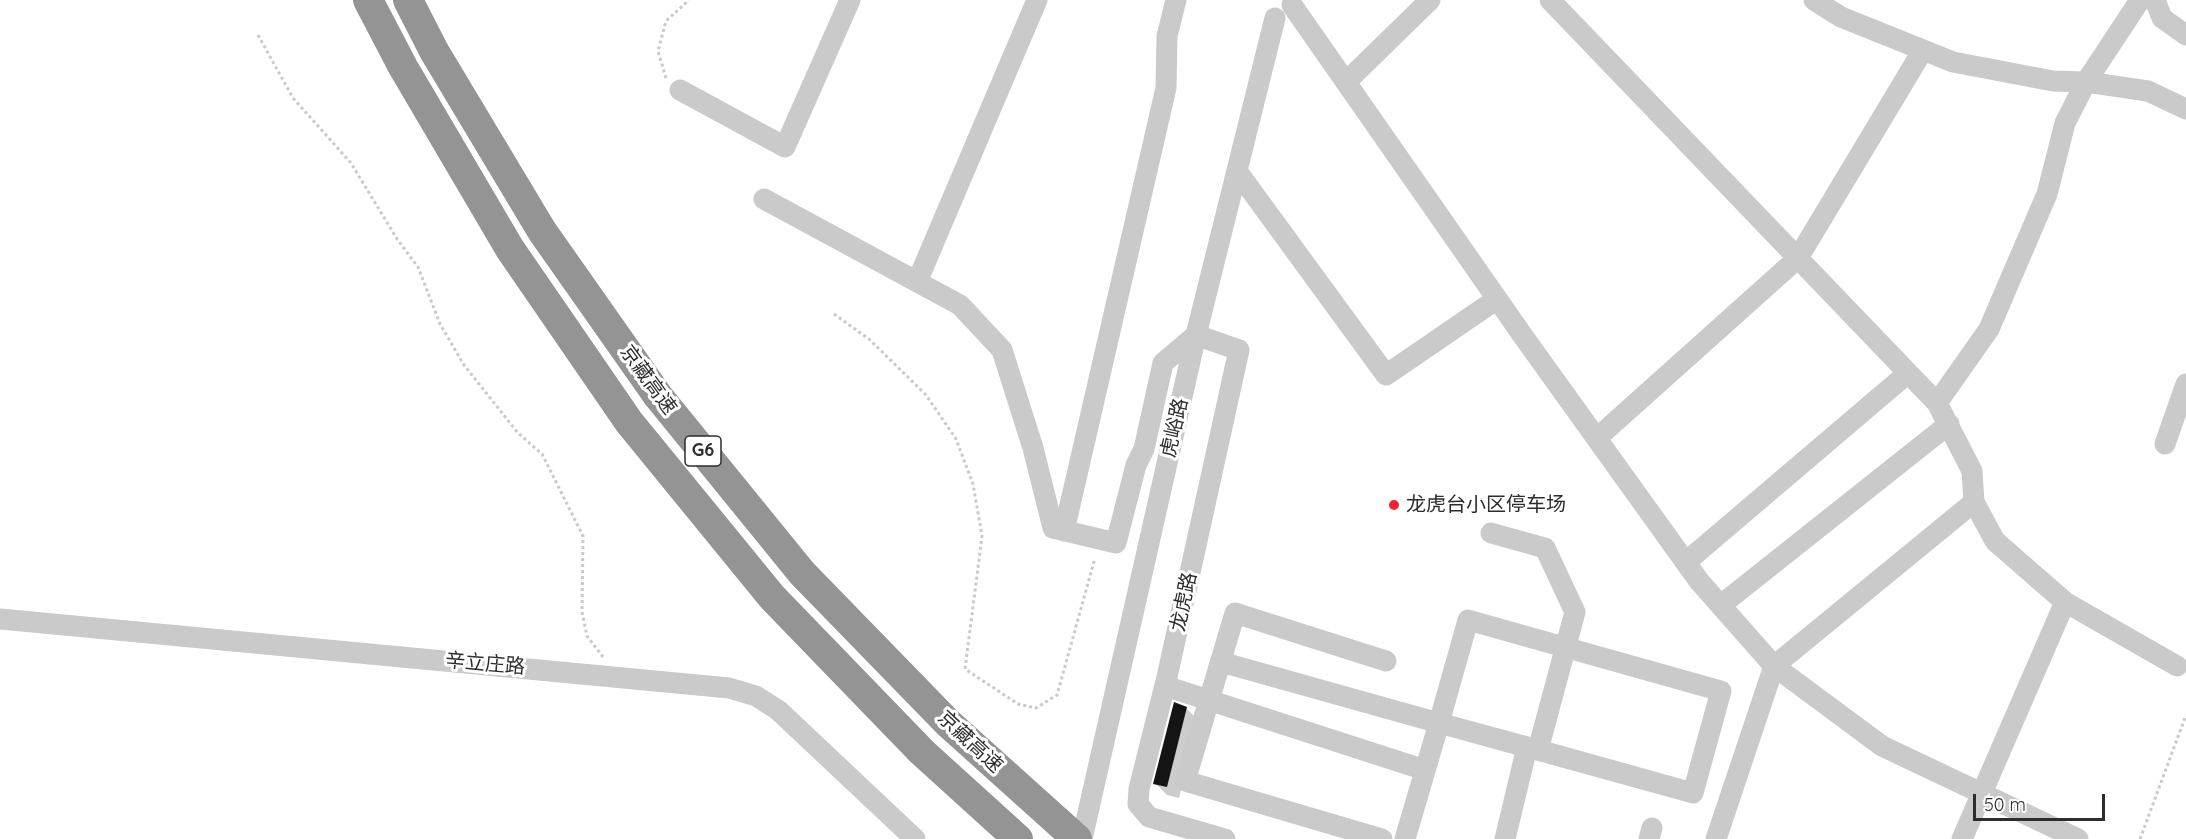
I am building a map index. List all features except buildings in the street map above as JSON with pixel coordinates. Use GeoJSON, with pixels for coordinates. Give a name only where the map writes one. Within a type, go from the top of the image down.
{"type":"FeatureCollection","features":[{"type":"Feature","properties":{"kind":"highway","name":"京藏高速"},"geometry":{"type":"LineString","coordinates":[[368,0],[403,67],[510,249],[629,422],[772,597],[922,752],[1018,839]]}},
{"type":"Feature","properties":{"kind":"highway","name":"京藏高速"},"geometry":{"type":"LineString","coordinates":[[408,0],[434,51],[542,231],[658,396],[802,573],[948,723],[1079,839]]}},
{"type":"Feature","properties":{"kind":"street"},"geometry":{"type":"LineString","coordinates":[[680,90],[785,147],[850,0]]}},
{"type":"Feature","properties":{"kind":"street"},"geometry":{"type":"LineString","coordinates":[[917,282],[1037,0]]}},
{"type":"Feature","properties":{"kind":"street"},"geometry":{"type":"LineString","coordinates":[[1064,531],[1166,88],[1167,36],[1176,0]]}},
{"type":"Feature","properties":{"kind":"street"},"geometry":{"type":"LineString","coordinates":[[1346,82],[1430,0]]}},
{"type":"Feature","properties":{"kind":"street"},"geometry":{"type":"LineString","coordinates":[[1550,0],[1937,403],[1972,471],[1974,502],[1995,541],[2065,602],[2176,666]]}},
{"type":"Feature","properties":{"kind":"street"},"geometry":{"type":"LineString","coordinates":[[1814,0],[1842,17],[1953,62],[2054,81],[2086,82],[2148,91],[2186,110]]}},
{"type":"Feature","properties":{"kind":"street"},"geometry":{"type":"LineString","coordinates":[[1937,403],[1989,329],[2047,194],[2066,123],[2086,82],[2140,0]]}},
{"type":"Feature","properties":{"kind":"street"},"geometry":{"type":"LineString","coordinates":[[2156,0],[2162,18],[2186,35]]}},
{"type":"Feature","properties":{"kind":"street"},"geometry":{"type":"LineString","coordinates":[[1270,9],[1294,2],[1346,82],[1497,299],[1686,562],[1773,666],[1882,746],[2078,839]]}},
{"type":"Feature","properties":{"kind":"street","name":"虎峪路"},"geometry":{"type":"LineString","coordinates":[[1079,839],[1091,799],[1196,335],[1237,171],[1270,9]]}},
{"type":"Feature","properties":{"kind":"street"},"geometry":{"type":"LineString","coordinates":[[1597,438],[1798,258],[1923,50]]}},
{"type":"Feature","properties":{"kind":"street"},"geometry":{"type":"LineString","coordinates":[[1237,171],[1386,375],[1497,299]]}},
{"type":"Feature","properties":{"kind":"street"},"geometry":{"type":"LineString","coordinates":[[764,199],[960,305],[1002,350],[1033,448],[1053,528],[1116,543],[1136,465],[1144,449],[1163,363],[1196,335]]}},
{"type":"Feature","properties":{"kind":"street","name":"龙虎路"},"geometry":{"type":"LineString","coordinates":[[1196,335],[1239,350],[1165,686],[1139,789],[1138,804],[1149,817],[1225,839]]}},
{"type":"Feature","properties":{"kind":"street"},"geometry":{"type":"LineString","coordinates":[[1686,562],[1908,373]]}},
{"type":"Feature","properties":{"kind":"street"},"geometry":{"type":"LineString","coordinates":[[2165,444],[2186,384]]}},
{"type":"Feature","properties":{"kind":"street"},"geometry":{"type":"LineString","coordinates":[[1721,605],[1948,424]]}},
{"type":"Feature","properties":{"kind":"street"},"geometry":{"type":"LineString","coordinates":[[1716,839],[1773,666],[1974,502]]}},
{"type":"Feature","properties":{"kind":"street"},"geometry":{"type":"LineString","coordinates":[[1491,533],[1545,548],[1575,612],[1567,648],[1505,839]]}},
{"type":"Feature","properties":{"kind":"street"},"geometry":{"type":"LineString","coordinates":[[1962,839],[2065,602]]}},
{"type":"Feature","properties":{"kind":"street"},"geometry":{"type":"LineString","coordinates":[[1382,839],[1185,781],[1235,613],[1386,661]]}},
{"type":"Feature","properties":{"kind":"street","name":"辛立庄路"},"geometry":{"type":"LineString","coordinates":[[0,619],[729,688],[756,696],[778,710],[915,839]]}},
{"type":"Feature","properties":{"kind":"street"},"geometry":{"type":"LineString","coordinates":[[1221,662],[1439,723],[1693,793],[1721,691],[1468,620],[1439,723],[1405,839]]}},
{"type":"Feature","properties":{"kind":"street"},"geometry":{"type":"LineString","coordinates":[[1165,686],[1425,770]]}},
{"type":"Feature","properties":{"kind":"path"},"geometry":{"type":"LineString","coordinates":[[680,90],[665,78],[658,51],[666,21],[689,0]]}},
{"type":"Feature","properties":{"kind":"path"},"geometry":{"type":"LineString","coordinates":[[258,35],[293,98],[351,162],[397,239],[418,267],[440,324],[464,365],[518,433],[542,454],[584,536],[582,612],[587,636],[606,660],[608,676]]}},
{"type":"Feature","properties":{"kind":"path"},"geometry":{"type":"LineString","coordinates":[[834,315],[869,339],[926,395],[956,439],[973,484],[982,536],[965,669],[1018,704],[1036,708],[1057,695],[1100,539]]}},
{"type":"Feature","properties":{"kind":"path"},"geometry":{"type":"LineString","coordinates":[[2140,839],[2186,715]]}},
{"type":"Feature","properties":{"kind":"place","name":"龙虎台小区停车场"},"geometry":{"type":"Point","coordinates":[1394,505]}}]}
